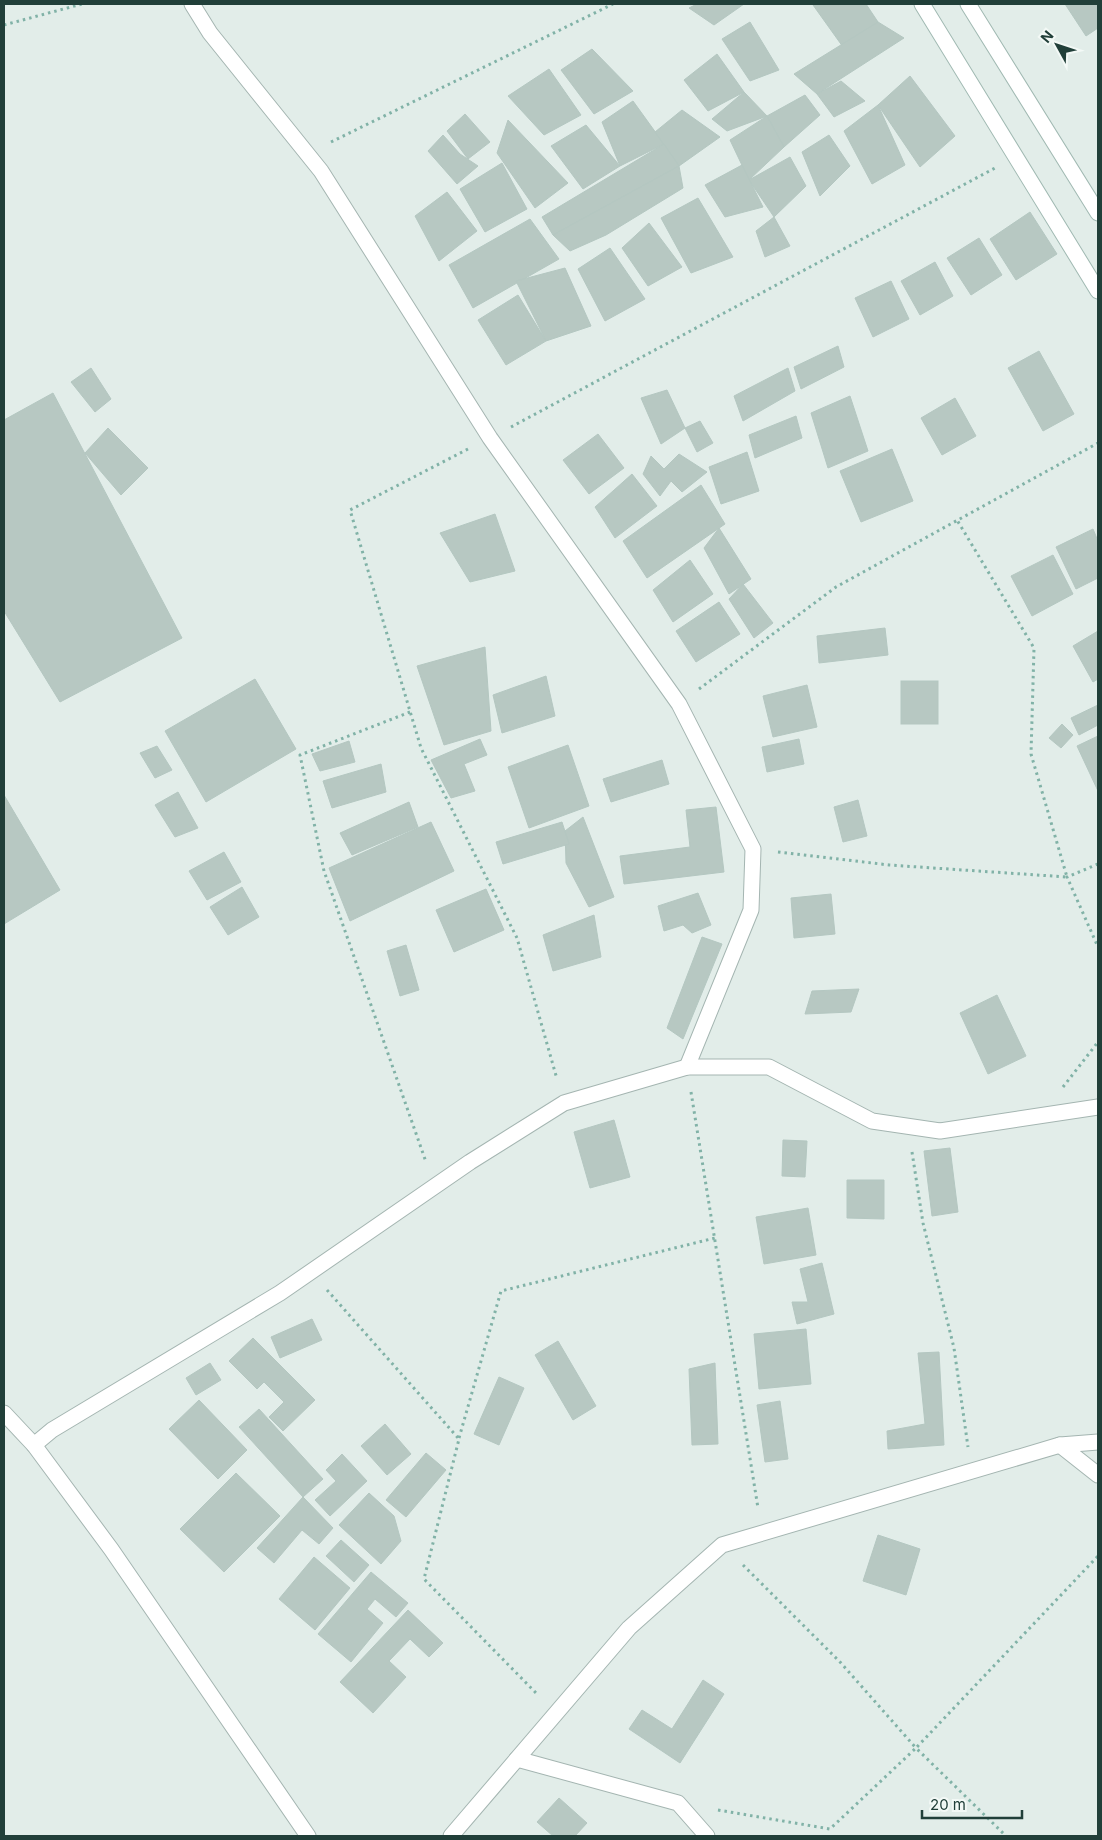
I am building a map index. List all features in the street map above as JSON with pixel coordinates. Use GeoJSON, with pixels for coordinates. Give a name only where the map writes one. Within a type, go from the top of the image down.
{"type":"FeatureCollection","features":[{"type":"Feature","properties":{"kind":"street"},"geometry":{"type":"LineString","coordinates":[[192,4],[210,33],[321,172],[490,438],[679,704],[753,849],[751,910],[687,1067]]}},
{"type":"Feature","properties":{"kind":"street"},"geometry":{"type":"LineString","coordinates":[[922,4],[1098,291]]}},
{"type":"Feature","properties":{"kind":"street"},"geometry":{"type":"LineString","coordinates":[[968,4],[1098,213]]}},
{"type":"Feature","properties":{"kind":"street"},"geometry":{"type":"LineString","coordinates":[[34,1445],[52,1430],[280,1293],[434,1186],[564,1102],[687,1067],[769,1067],[872,1121],[940,1130],[1098,1106]]}},
{"type":"Feature","properties":{"kind":"street"},"geometry":{"type":"LineString","coordinates":[[4,1413],[34,1445],[111,1549],[308,1836]]}},
{"type":"Feature","properties":{"kind":"street"},"geometry":{"type":"LineString","coordinates":[[451,1836],[629,1628],[722,1545],[1060,1445],[1098,1442]]}},
{"type":"Feature","properties":{"kind":"street"},"geometry":{"type":"LineString","coordinates":[[1060,1445],[1098,1475]]}},
{"type":"Feature","properties":{"kind":"street"},"geometry":{"type":"LineString","coordinates":[[517,1759],[678,1803],[707,1836]]}},
{"type":"Feature","properties":{"kind":"path"},"geometry":{"type":"LineString","coordinates":[[4,25],[82,4]]}},
{"type":"Feature","properties":{"kind":"path"},"geometry":{"type":"LineString","coordinates":[[307,154],[613,4]]}},
{"type":"Feature","properties":{"kind":"path"},"geometry":{"type":"LineString","coordinates":[[564,1102],[518,938],[421,748],[350,510],[490,438],[1016,158]]}},
{"type":"Feature","properties":{"kind":"path"},"geometry":{"type":"LineString","coordinates":[[679,704],[836,587],[1098,443]]}},
{"type":"Feature","properties":{"kind":"path"},"geometry":{"type":"LineString","coordinates":[[957,520],[1034,648],[1031,754],[1067,877],[1098,948]]}},
{"type":"Feature","properties":{"kind":"path"},"geometry":{"type":"LineString","coordinates":[[410,712],[300,755],[324,871],[434,1186]]}},
{"type":"Feature","properties":{"kind":"path"},"geometry":{"type":"LineString","coordinates":[[753,849],[889,865],[1067,877],[1098,864]]}},
{"type":"Feature","properties":{"kind":"path"},"geometry":{"type":"LineString","coordinates":[[1041,1115],[1098,1042]]}},
{"type":"Feature","properties":{"kind":"path"},"geometry":{"type":"LineString","coordinates":[[687,1067],[762,1533]]}},
{"type":"Feature","properties":{"kind":"path"},"geometry":{"type":"LineString","coordinates":[[909,1126],[923,1223],[954,1348],[971,1471]]}},
{"type":"Feature","properties":{"kind":"path"},"geometry":{"type":"LineString","coordinates":[[556,1713],[424,1579],[458,1439],[501,1292],[714,1238]]}},
{"type":"Feature","properties":{"kind":"path"},"geometry":{"type":"LineString","coordinates":[[311,1272],[458,1439]]}},
{"type":"Feature","properties":{"kind":"path"},"geometry":{"type":"LineString","coordinates":[[722,1545],[840,1662],[916,1748],[1006,1836]]}},
{"type":"Feature","properties":{"kind":"path"},"geometry":{"type":"LineString","coordinates":[[678,1803],[830,1829],[916,1748],[1098,1556]]}},
{"type":"Feature","properties":{"kind":"building"},"geometry":{"type":"Polygon","coordinates":[[[697,4],[744,4],[714,25],[689,8],[697,4]]]}},
{"type":"Feature","properties":{"kind":"building"},"geometry":{"type":"Polygon","coordinates":[[[866,4],[878,22],[843,47],[813,5],[866,4]]]}},
{"type":"Feature","properties":{"kind":"building"},"geometry":{"type":"Polygon","coordinates":[[[1065,4],[1098,4],[1098,28],[1086,36],[1065,4]]]}},
{"type":"Feature","properties":{"kind":"building"},"geometry":{"type":"Polygon","coordinates":[[[750,22],[779,70],[750,81],[722,39],[750,22]]]}},
{"type":"Feature","properties":{"kind":"building"},"geometry":{"type":"Polygon","coordinates":[[[878,22],[904,38],[817,94],[794,74],[878,22]]]}},
{"type":"Feature","properties":{"kind":"building"},"geometry":{"type":"Polygon","coordinates":[[[592,49],[633,91],[594,114],[561,70],[592,49]]]}},
{"type":"Feature","properties":{"kind":"building"},"geometry":{"type":"Polygon","coordinates":[[[717,54],[744,92],[708,111],[684,80],[717,54]]]}},
{"type":"Feature","properties":{"kind":"building"},"geometry":{"type":"Polygon","coordinates":[[[549,69],[581,115],[544,135],[508,96],[549,69]]]}},
{"type":"Feature","properties":{"kind":"building"},"geometry":{"type":"Polygon","coordinates":[[[910,76],[955,136],[920,167],[878,105],[910,76]]]}},
{"type":"Feature","properties":{"kind":"building"},"geometry":{"type":"Polygon","coordinates":[[[841,81],[865,101],[834,117],[817,94],[841,81]]]}},
{"type":"Feature","properties":{"kind":"building"},"geometry":{"type":"Polygon","coordinates":[[[744,92],[767,116],[727,131],[712,119],[744,92]]]}},
{"type":"Feature","properties":{"kind":"building"},"geometry":{"type":"Polygon","coordinates":[[[805,95],[820,115],[784,147],[767,116],[805,95]]]}},
{"type":"Feature","properties":{"kind":"building"},"geometry":{"type":"Polygon","coordinates":[[[633,101],[664,144],[620,166],[602,122],[633,101]]]}},
{"type":"Feature","properties":{"kind":"building"},"geometry":{"type":"Polygon","coordinates":[[[878,105],[905,165],[872,184],[844,131],[878,105]]]}},
{"type":"Feature","properties":{"kind":"building"},"geometry":{"type":"Polygon","coordinates":[[[682,110],[720,137],[679,166],[655,132],[682,110]]]}},
{"type":"Feature","properties":{"kind":"building"},"geometry":{"type":"Polygon","coordinates":[[[465,114],[490,142],[468,159],[447,131],[465,114]]]}},
{"type":"Feature","properties":{"kind":"building"},"geometry":{"type":"Polygon","coordinates":[[[767,116],[784,147],[749,180],[730,140],[767,116]]]}},
{"type":"Feature","properties":{"kind":"building"},"geometry":{"type":"Polygon","coordinates":[[[508,120],[568,183],[535,208],[497,153],[508,120]]]}},
{"type":"Feature","properties":{"kind":"building"},"geometry":{"type":"Polygon","coordinates":[[[586,125],[620,166],[583,189],[551,146],[586,125]]]}},
{"type":"Feature","properties":{"kind":"building"},"geometry":{"type":"Polygon","coordinates":[[[443,135],[460,154],[478,166],[457,184],[428,151],[443,135]]]}},
{"type":"Feature","properties":{"kind":"building"},"geometry":{"type":"Polygon","coordinates":[[[829,135],[850,166],[820,196],[802,152],[829,135]]]}},
{"type":"Feature","properties":{"kind":"building"},"geometry":{"type":"Polygon","coordinates":[[[664,144],[679,166],[553,235],[542,217],[664,144]]]}},
{"type":"Feature","properties":{"kind":"building"},"geometry":{"type":"Polygon","coordinates":[[[790,157],[806,186],[774,217],[749,180],[790,157]]]}},
{"type":"Feature","properties":{"kind":"building"},"geometry":{"type":"Polygon","coordinates":[[[502,163],[527,209],[485,232],[460,189],[502,163]]]}},
{"type":"Feature","properties":{"kind":"building"},"geometry":{"type":"Polygon","coordinates":[[[742,165],[763,207],[725,217],[705,185],[742,165]]]}},
{"type":"Feature","properties":{"kind":"building"},"geometry":{"type":"Polygon","coordinates":[[[679,166],[683,188],[606,235],[570,251],[553,235],[679,166]]]}},
{"type":"Feature","properties":{"kind":"building"},"geometry":{"type":"Polygon","coordinates":[[[447,192],[477,231],[439,261],[415,216],[447,192]]]}},
{"type":"Feature","properties":{"kind":"building"},"geometry":{"type":"Polygon","coordinates":[[[698,198],[733,257],[691,273],[661,218],[698,198]]]}},
{"type":"Feature","properties":{"kind":"building"},"geometry":{"type":"Polygon","coordinates":[[[1030,212],[1057,254],[1016,280],[990,239],[1030,212]]]}},
{"type":"Feature","properties":{"kind":"building"},"geometry":{"type":"Polygon","coordinates":[[[774,217],[790,246],[765,257],[756,231],[774,217]]]}},
{"type":"Feature","properties":{"kind":"building"},"geometry":{"type":"Polygon","coordinates":[[[530,219],[559,259],[473,308],[449,265],[530,219]]]}},
{"type":"Feature","properties":{"kind":"building"},"geometry":{"type":"Polygon","coordinates":[[[649,223],[682,267],[648,286],[622,248],[649,223]]]}},
{"type":"Feature","properties":{"kind":"building"},"geometry":{"type":"Polygon","coordinates":[[[979,238],[1002,275],[971,295],[947,258],[979,238]]]}},
{"type":"Feature","properties":{"kind":"building"},"geometry":{"type":"Polygon","coordinates":[[[610,248],[645,299],[605,321],[578,269],[610,248]]]}},
{"type":"Feature","properties":{"kind":"building"},"geometry":{"type":"Polygon","coordinates":[[[935,262],[953,296],[920,315],[901,281],[935,262]]]}},
{"type":"Feature","properties":{"kind":"building"},"geometry":{"type":"Polygon","coordinates":[[[565,268],[591,326],[546,341],[516,281],[565,268]]]}},
{"type":"Feature","properties":{"kind":"building"},"geometry":{"type":"Polygon","coordinates":[[[891,281],[909,319],[873,337],[855,298],[891,281]]]}},
{"type":"Feature","properties":{"kind":"building"},"geometry":{"type":"Polygon","coordinates":[[[518,295],[546,341],[506,365],[478,320],[518,295]]]}},
{"type":"Feature","properties":{"kind":"building"},"geometry":{"type":"Polygon","coordinates":[[[838,346],[844,367],[801,389],[794,367],[838,346]]]}},
{"type":"Feature","properties":{"kind":"building"},"geometry":{"type":"Polygon","coordinates":[[[1039,351],[1074,414],[1043,431],[1008,368],[1039,351]]]}},
{"type":"Feature","properties":{"kind":"building"},"geometry":{"type":"Polygon","coordinates":[[[91,368],[111,399],[95,412],[71,382],[91,368]]]}},
{"type":"Feature","properties":{"kind":"building"},"geometry":{"type":"Polygon","coordinates":[[[788,368],[795,391],[743,421],[734,396],[788,368]]]}},
{"type":"Feature","properties":{"kind":"building"},"geometry":{"type":"Polygon","coordinates":[[[667,390],[685,428],[661,444],[641,398],[667,390]]]}},
{"type":"Feature","properties":{"kind":"building"},"geometry":{"type":"Polygon","coordinates":[[[53,393],[182,638],[60,702],[4,611],[4,420],[53,393]]]}},
{"type":"Feature","properties":{"kind":"building"},"geometry":{"type":"Polygon","coordinates":[[[850,396],[868,451],[828,468],[811,413],[850,396]]]}},
{"type":"Feature","properties":{"kind":"building"},"geometry":{"type":"Polygon","coordinates":[[[955,398],[976,436],[942,455],[921,418],[955,398]]]}},
{"type":"Feature","properties":{"kind":"building"},"geometry":{"type":"Polygon","coordinates":[[[796,416],[802,438],[755,458],[749,435],[796,416]]]}},
{"type":"Feature","properties":{"kind":"building"},"geometry":{"type":"Polygon","coordinates":[[[700,421],[713,443],[697,452],[685,428],[700,421]]]}},
{"type":"Feature","properties":{"kind":"building"},"geometry":{"type":"Polygon","coordinates":[[[108,428],[148,468],[121,495],[85,453],[108,428]]]}},
{"type":"Feature","properties":{"kind":"building"},"geometry":{"type":"Polygon","coordinates":[[[598,434],[624,468],[589,494],[563,460],[598,434]]]}},
{"type":"Feature","properties":{"kind":"building"},"geometry":{"type":"Polygon","coordinates":[[[892,449],[913,501],[861,522],[840,471],[892,449]]]}},
{"type":"Feature","properties":{"kind":"building"},"geometry":{"type":"Polygon","coordinates":[[[747,452],[759,491],[721,504],[709,467],[747,452]]]}},
{"type":"Feature","properties":{"kind":"building"},"geometry":{"type":"Polygon","coordinates":[[[679,454],[707,472],[682,492],[671,481],[660,496],[643,474],[651,456],[664,469],[679,454]]]}},
{"type":"Feature","properties":{"kind":"building"},"geometry":{"type":"Polygon","coordinates":[[[632,474],[657,506],[615,538],[595,507],[632,474]]]}},
{"type":"Feature","properties":{"kind":"building"},"geometry":{"type":"Polygon","coordinates":[[[701,485],[725,524],[647,578],[623,541],[701,485]]]}},
{"type":"Feature","properties":{"kind":"building"},"geometry":{"type":"Polygon","coordinates":[[[495,514],[515,571],[470,582],[440,533],[495,514]]]}},
{"type":"Feature","properties":{"kind":"building"},"geometry":{"type":"Polygon","coordinates":[[[719,528],[751,579],[729,594],[704,548],[719,528]]]}},
{"type":"Feature","properties":{"kind":"building"},"geometry":{"type":"Polygon","coordinates":[[[1093,529],[1098,541],[1098,578],[1076,589],[1056,547],[1093,529]]]}},
{"type":"Feature","properties":{"kind":"building"},"geometry":{"type":"Polygon","coordinates":[[[1053,555],[1073,594],[1032,616],[1011,576],[1053,555]]]}},
{"type":"Feature","properties":{"kind":"building"},"geometry":{"type":"Polygon","coordinates":[[[690,560],[713,594],[673,622],[653,590],[690,560]]]}},
{"type":"Feature","properties":{"kind":"building"},"geometry":{"type":"Polygon","coordinates":[[[743,584],[773,623],[754,638],[729,599],[743,584]]]}},
{"type":"Feature","properties":{"kind":"building"},"geometry":{"type":"Polygon","coordinates":[[[719,602],[740,634],[696,662],[676,631],[719,602]]]}},
{"type":"Feature","properties":{"kind":"building"},"geometry":{"type":"Polygon","coordinates":[[[885,628],[888,655],[819,663],[817,636],[885,628]]]}},
{"type":"Feature","properties":{"kind":"building"},"geometry":{"type":"Polygon","coordinates":[[[1098,631],[1098,679],[1093,682],[1073,646],[1098,631]]]}},
{"type":"Feature","properties":{"kind":"building"},"geometry":{"type":"Polygon","coordinates":[[[485,647],[491,731],[444,745],[417,666],[485,647]]]}},
{"type":"Feature","properties":{"kind":"building"},"geometry":{"type":"Polygon","coordinates":[[[546,676],[555,716],[502,733],[493,695],[546,676]]]}},
{"type":"Feature","properties":{"kind":"building"},"geometry":{"type":"Polygon","coordinates":[[[255,679],[296,749],[206,802],[165,731],[255,679]]]}},
{"type":"Feature","properties":{"kind":"building"},"geometry":{"type":"Polygon","coordinates":[[[901,681],[938,681],[938,724],[901,724],[901,681]]]}},
{"type":"Feature","properties":{"kind":"building"},"geometry":{"type":"Polygon","coordinates":[[[807,685],[817,727],[773,737],[763,696],[807,685]]]}},
{"type":"Feature","properties":{"kind":"building"},"geometry":{"type":"Polygon","coordinates":[[[1098,705],[1098,725],[1079,735],[1071,718],[1098,705]]]}},
{"type":"Feature","properties":{"kind":"building"},"geometry":{"type":"Polygon","coordinates":[[[1062,724],[1073,735],[1061,748],[1049,738],[1062,724]]]}},
{"type":"Feature","properties":{"kind":"building"},"geometry":{"type":"Polygon","coordinates":[[[1098,736],[1098,791],[1077,746],[1098,736]]]}},
{"type":"Feature","properties":{"kind":"building"},"geometry":{"type":"Polygon","coordinates":[[[480,739],[487,755],[464,764],[475,791],[451,798],[431,760],[480,739]]]}},
{"type":"Feature","properties":{"kind":"building"},"geometry":{"type":"Polygon","coordinates":[[[799,739],[804,764],[767,772],[762,747],[799,739]]]}},
{"type":"Feature","properties":{"kind":"building"},"geometry":{"type":"Polygon","coordinates":[[[349,741],[355,762],[320,771],[312,754],[349,741]]]}},
{"type":"Feature","properties":{"kind":"building"},"geometry":{"type":"Polygon","coordinates":[[[568,745],[589,806],[529,828],[508,767],[568,745]]]}},
{"type":"Feature","properties":{"kind":"building"},"geometry":{"type":"Polygon","coordinates":[[[157,746],[172,770],[155,778],[140,753],[157,746]]]}},
{"type":"Feature","properties":{"kind":"building"},"geometry":{"type":"Polygon","coordinates":[[[662,760],[669,784],[611,802],[603,779],[662,760]]]}},
{"type":"Feature","properties":{"kind":"building"},"geometry":{"type":"Polygon","coordinates":[[[381,764],[386,792],[332,808],[323,781],[381,764]]]}},
{"type":"Feature","properties":{"kind":"building"},"geometry":{"type":"Polygon","coordinates":[[[178,792],[198,828],[175,837],[155,805],[178,792]]]}},
{"type":"Feature","properties":{"kind":"building"},"geometry":{"type":"Polygon","coordinates":[[[4,795],[60,890],[4,924],[4,795]]]}},
{"type":"Feature","properties":{"kind":"building"},"geometry":{"type":"Polygon","coordinates":[[[858,800],[867,836],[843,842],[834,807],[858,800]]]}},
{"type":"Feature","properties":{"kind":"building"},"geometry":{"type":"Polygon","coordinates":[[[409,802],[418,827],[352,855],[340,833],[409,802]]]}},
{"type":"Feature","properties":{"kind":"building"},"geometry":{"type":"Polygon","coordinates":[[[716,807],[724,872],[624,884],[620,856],[690,847],[686,810],[716,807]]]}},
{"type":"Feature","properties":{"kind":"building"},"geometry":{"type":"Polygon","coordinates":[[[583,817],[614,897],[589,907],[566,863],[565,831],[583,817]]]}},
{"type":"Feature","properties":{"kind":"building"},"geometry":{"type":"Polygon","coordinates":[[[431,822],[454,871],[350,921],[329,868],[431,822]]]}},
{"type":"Feature","properties":{"kind":"building"},"geometry":{"type":"Polygon","coordinates":[[[562,822],[569,844],[503,864],[496,842],[562,822]]]}},
{"type":"Feature","properties":{"kind":"building"},"geometry":{"type":"Polygon","coordinates":[[[224,852],[241,882],[207,900],[189,871],[224,852]]]}},
{"type":"Feature","properties":{"kind":"building"},"geometry":{"type":"Polygon","coordinates":[[[242,887],[259,917],[228,935],[210,907],[242,887]]]}},
{"type":"Feature","properties":{"kind":"building"},"geometry":{"type":"Polygon","coordinates":[[[486,889],[504,930],[454,952],[436,910],[486,889]]]}},
{"type":"Feature","properties":{"kind":"building"},"geometry":{"type":"Polygon","coordinates":[[[698,893],[711,925],[692,933],[683,925],[664,931],[658,906],[698,893]]]}},
{"type":"Feature","properties":{"kind":"building"},"geometry":{"type":"Polygon","coordinates":[[[831,894],[835,934],[794,938],[791,898],[831,894]]]}},
{"type":"Feature","properties":{"kind":"building"},"geometry":{"type":"Polygon","coordinates":[[[594,915],[601,957],[553,971],[543,935],[594,915]]]}},
{"type":"Feature","properties":{"kind":"building"},"geometry":{"type":"Polygon","coordinates":[[[702,937],[722,944],[683,1039],[667,1028],[702,937]]]}},
{"type":"Feature","properties":{"kind":"building"},"geometry":{"type":"Polygon","coordinates":[[[406,945],[419,990],[400,996],[387,951],[406,945]]]}},
{"type":"Feature","properties":{"kind":"building"},"geometry":{"type":"Polygon","coordinates":[[[859,989],[851,1012],[805,1014],[812,991],[859,989]]]}},
{"type":"Feature","properties":{"kind":"building"},"geometry":{"type":"Polygon","coordinates":[[[997,995],[1026,1056],[988,1074],[960,1013],[997,995]]]}},
{"type":"Feature","properties":{"kind":"building"},"geometry":{"type":"Polygon","coordinates":[[[614,1120],[630,1177],[590,1188],[574,1132],[614,1120]]]}},
{"type":"Feature","properties":{"kind":"building"},"geometry":{"type":"Polygon","coordinates":[[[783,1140],[807,1141],[805,1177],[782,1176],[783,1140]]]}},
{"type":"Feature","properties":{"kind":"building"},"geometry":{"type":"Polygon","coordinates":[[[950,1148],[958,1212],[932,1216],[924,1151],[950,1148]]]}},
{"type":"Feature","properties":{"kind":"building"},"geometry":{"type":"Polygon","coordinates":[[[847,1180],[884,1180],[884,1219],[847,1218],[847,1180]]]}},
{"type":"Feature","properties":{"kind":"building"},"geometry":{"type":"Polygon","coordinates":[[[808,1208],[816,1255],[764,1264],[756,1217],[808,1208]]]}},
{"type":"Feature","properties":{"kind":"building"},"geometry":{"type":"Polygon","coordinates":[[[822,1263],[834,1314],[797,1324],[792,1302],[808,1302],[800,1269],[822,1263]]]}},
{"type":"Feature","properties":{"kind":"building"},"geometry":{"type":"Polygon","coordinates":[[[312,1319],[322,1340],[280,1358],[271,1337],[312,1319]]]}},
{"type":"Feature","properties":{"kind":"building"},"geometry":{"type":"Polygon","coordinates":[[[806,1329],[811,1384],[759,1389],[754,1334],[806,1329]]]}},
{"type":"Feature","properties":{"kind":"building"},"geometry":{"type":"Polygon","coordinates":[[[253,1338],[315,1400],[283,1431],[269,1417],[284,1402],[264,1382],[257,1389],[229,1361],[253,1338]]]}},
{"type":"Feature","properties":{"kind":"building"},"geometry":{"type":"Polygon","coordinates":[[[558,1341],[596,1406],[573,1420],[535,1355],[558,1341]]]}},
{"type":"Feature","properties":{"kind":"building"},"geometry":{"type":"Polygon","coordinates":[[[939,1352],[944,1445],[888,1449],[887,1431],[925,1424],[918,1353],[939,1352]]]}},
{"type":"Feature","properties":{"kind":"building"},"geometry":{"type":"Polygon","coordinates":[[[210,1363],[221,1380],[196,1395],[186,1378],[210,1363]]]}},
{"type":"Feature","properties":{"kind":"building"},"geometry":{"type":"Polygon","coordinates":[[[715,1363],[718,1444],[692,1445],[689,1369],[715,1363]]]}},
{"type":"Feature","properties":{"kind":"building"},"geometry":{"type":"Polygon","coordinates":[[[499,1377],[524,1388],[499,1445],[474,1434],[499,1377]]]}},
{"type":"Feature","properties":{"kind":"building"},"geometry":{"type":"Polygon","coordinates":[[[199,1400],[247,1450],[218,1479],[169,1429],[199,1400]]]}},
{"type":"Feature","properties":{"kind":"building"},"geometry":{"type":"Polygon","coordinates":[[[780,1401],[788,1459],[765,1462],[757,1405],[780,1401]]]}},
{"type":"Feature","properties":{"kind":"building"},"geometry":{"type":"Polygon","coordinates":[[[259,1409],[323,1479],[303,1497],[239,1427],[259,1409]]]}},
{"type":"Feature","properties":{"kind":"building"},"geometry":{"type":"Polygon","coordinates":[[[385,1424],[411,1454],[387,1475],[361,1446],[385,1424]]]}},
{"type":"Feature","properties":{"kind":"building"},"geometry":{"type":"Polygon","coordinates":[[[426,1453],[446,1470],[406,1517],[386,1500],[426,1453]]]}},
{"type":"Feature","properties":{"kind":"building"},"geometry":{"type":"Polygon","coordinates":[[[342,1454],[367,1481],[330,1516],[315,1500],[336,1481],[326,1470],[342,1454]]]}},
{"type":"Feature","properties":{"kind":"building"},"geometry":{"type":"Polygon","coordinates":[[[236,1473],[280,1516],[224,1572],[180,1529],[236,1473]]]}},
{"type":"Feature","properties":{"kind":"building"},"geometry":{"type":"Polygon","coordinates":[[[369,1493],[394,1516],[401,1541],[381,1564],[339,1525],[369,1493]]]}},
{"type":"Feature","properties":{"kind":"building"},"geometry":{"type":"Polygon","coordinates":[[[303,1497],[333,1528],[319,1544],[302,1530],[274,1563],[257,1548],[303,1497]]]}},
{"type":"Feature","properties":{"kind":"building"},"geometry":{"type":"Polygon","coordinates":[[[878,1535],[920,1549],[906,1595],[863,1581],[878,1535]]]}},
{"type":"Feature","properties":{"kind":"building"},"geometry":{"type":"Polygon","coordinates":[[[341,1540],[369,1565],[354,1582],[326,1556],[341,1540]]]}},
{"type":"Feature","properties":{"kind":"building"},"geometry":{"type":"Polygon","coordinates":[[[314,1557],[350,1588],[315,1630],[279,1599],[314,1557]]]}},
{"type":"Feature","properties":{"kind":"building"},"geometry":{"type":"Polygon","coordinates":[[[371,1572],[408,1603],[396,1617],[375,1599],[367,1609],[383,1623],[351,1662],[318,1634],[371,1572]]]}},
{"type":"Feature","properties":{"kind":"building"},"geometry":{"type":"Polygon","coordinates":[[[408,1610],[443,1643],[429,1657],[410,1639],[389,1661],[406,1677],[373,1713],[340,1682],[408,1610]]]}},
{"type":"Feature","properties":{"kind":"building"},"geometry":{"type":"Polygon","coordinates":[[[703,1680],[724,1694],[680,1763],[629,1729],[642,1710],[672,1729],[703,1680]]]}},
{"type":"Feature","properties":{"kind":"building"},"geometry":{"type":"Polygon","coordinates":[[[559,1798],[587,1823],[575,1836],[553,1836],[537,1822],[559,1798]]]}}]}
